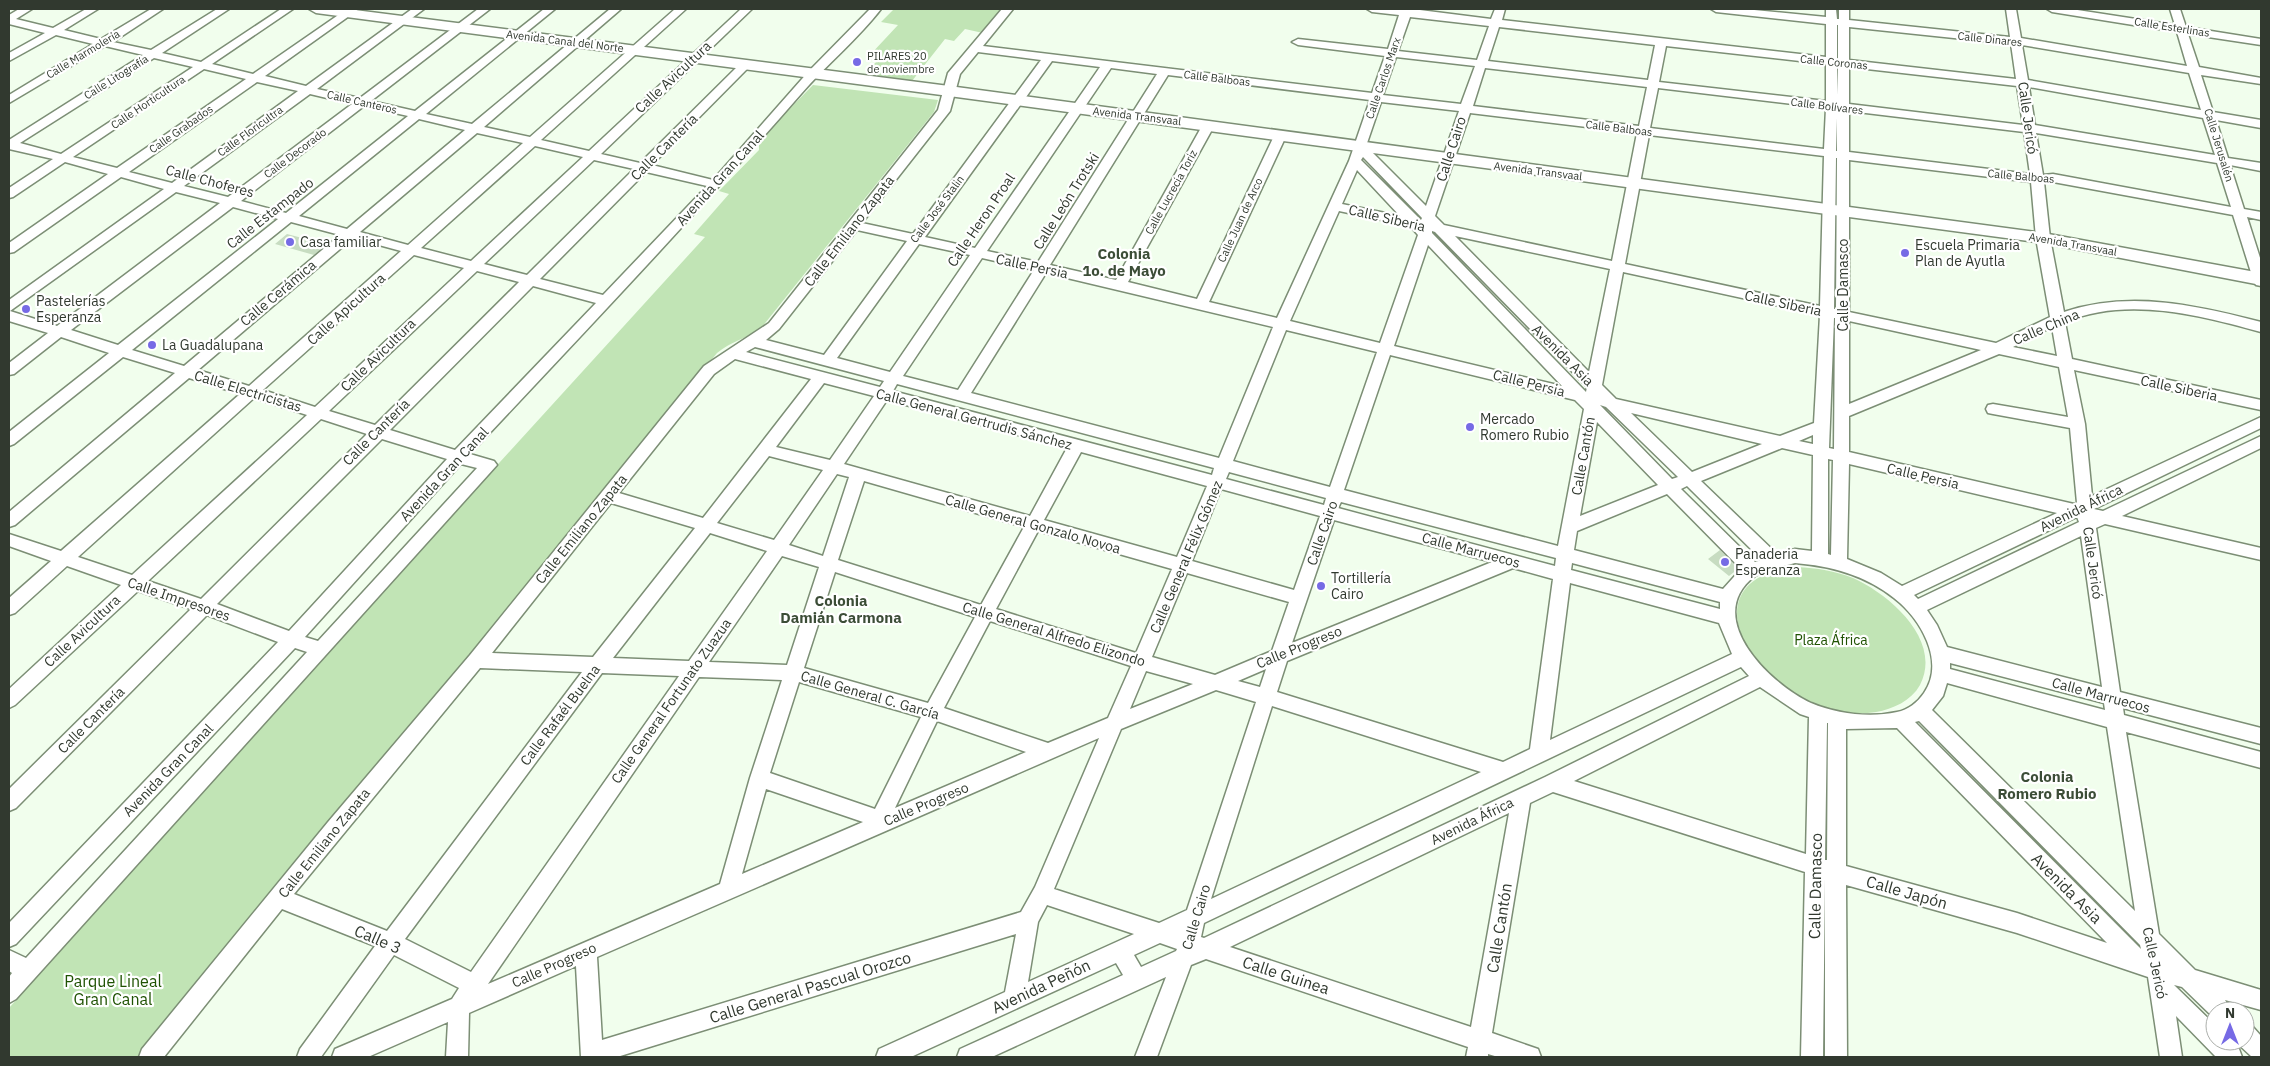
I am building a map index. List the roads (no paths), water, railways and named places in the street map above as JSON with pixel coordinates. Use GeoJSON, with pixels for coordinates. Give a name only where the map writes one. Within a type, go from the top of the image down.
{"type":"FeatureCollection","features":[{"type":"Feature","properties":{"kind":"main road","name":"Avenida Canal del Norte"},"geometry":{"type":"LineString","coordinates":[[316,9],[351,11],[460,28],[813,73]]}},
{"type":"Feature","properties":{"kind":"main road","name":"Avenida Transvaal"},"geometry":{"type":"LineString","coordinates":[[813,73],[1280,136],[1357,154],[1448,159],[1634,182],[2044,238],[2261,280]]}},
{"type":"Feature","properties":{"kind":"street"},"geometry":{"type":"LineString","coordinates":[[9,20],[27,9]]}},
{"type":"Feature","properties":{"kind":"street"},"geometry":{"type":"LineString","coordinates":[[9,58],[93,9]]}},
{"type":"Feature","properties":{"kind":"street","name":"Calle Marmolería"},"geometry":{"type":"LineString","coordinates":[[9,100],[158,9]]}},
{"type":"Feature","properties":{"kind":"street","name":"Calle Litografía"},"geometry":{"type":"LineString","coordinates":[[9,144],[224,9]]}},
{"type":"Feature","properties":{"kind":"street","name":"Calle Horticultura"},"geometry":{"type":"LineString","coordinates":[[9,194],[288,9]]}},
{"type":"Feature","properties":{"kind":"street","name":"Calle Floricultra"},"geometry":{"type":"LineString","coordinates":[[9,307],[419,9]]}},
{"type":"Feature","properties":{"kind":"street","name":"Calle Decorado"},"geometry":{"type":"LineString","coordinates":[[9,370],[485,9]]}},
{"type":"Feature","properties":{"kind":"street","name":"Calle Estampado"},"geometry":{"type":"LineString","coordinates":[[9,440],[550,9]]}},
{"type":"Feature","properties":{"kind":"street","name":"Calle Cerámica"},"geometry":{"type":"LineString","coordinates":[[9,521],[616,9]]}},
{"type":"Feature","properties":{"kind":"street","name":"Calle Apicultura"},"geometry":{"type":"LineString","coordinates":[[9,608],[681,9]]}},
{"type":"Feature","properties":{"kind":"street","name":"Calle Avicultura"},"geometry":{"type":"LineString","coordinates":[[9,700],[318,413],[747,9]]}},
{"type":"Feature","properties":{"kind":"street","name":"Avenida Gran Canal"},"geometry":{"type":"LineString","coordinates":[[9,937],[292,639],[458,457],[716,184],[813,73],[876,9]]}},
{"type":"Feature","properties":{"kind":"street","name":"Calle Emiliano Zapata"},"geometry":{"type":"LineString","coordinates":[[150,1057],[278,898],[476,660],[709,370],[732,353],[755,342],[774,326],[944,111],[954,72],[1008,9]]}},
{"type":"Feature","properties":{"kind":"street","name":"Calle Coronas"},"geometry":{"type":"LineString","coordinates":[[1372,9],[1498,16],[1661,43],[2023,83],[2261,124]]}},
{"type":"Feature","properties":{"kind":"street","name":"Calle Dinares"},"geometry":{"type":"LineString","coordinates":[[1716,9],[1835,18],[2016,41],[2261,81]]}},
{"type":"Feature","properties":{"kind":"street","name":"Calle Damasco"},"geometry":{"type":"LineString","coordinates":[[1820,557],[1821,426],[1837,155],[1838,63],[1835,18],[1844,9]]}},
{"type":"Feature","properties":{"kind":"street","name":"Calle Jericó"},"geometry":{"type":"LineString","coordinates":[[2010,9],[2023,83],[2044,238],[2077,424],[2087,515],[2112,697],[2153,973],[2171,1057]]}},
{"type":"Feature","properties":{"kind":"street","name":"Calle Esterlinas"},"geometry":{"type":"LineString","coordinates":[[2052,9],[2261,42]]}},
{"type":"Feature","properties":{"kind":"street","name":"Calle Jerusalén"},"geometry":{"type":"LineString","coordinates":[[2176,9],[2261,280]]}},
{"type":"Feature","properties":{"kind":"street","name":"Calle Grabados"},"geometry":{"type":"LineString","coordinates":[[9,249],[351,11]]}},
{"type":"Feature","properties":{"kind":"street","name":"Calle Carlos Marx"},"geometry":{"type":"LineString","coordinates":[[1357,154],[1406,11]]}},
{"type":"Feature","properties":{"kind":"street","name":"Calle Cairo"},"geometry":{"type":"LineString","coordinates":[[1146,1057],[1193,950],[1195,917],[1268,697],[1280,654],[1386,348],[1464,109],[1498,16]]}},
{"type":"Feature","properties":{"kind":"street","name":"Calle Canteros"},"geometry":{"type":"LineString","coordinates":[[9,20],[716,184]]}},
{"type":"Feature","properties":{"kind":"street","name":"Calle Bolívares"},"geometry":{"type":"LineString","coordinates":[[1298,42],[1838,107],[2028,129],[2043,129],[2261,167]]}},
{"type":"Feature","properties":{"kind":"street","name":"Calle Cantón"},"geometry":{"type":"LineString","coordinates":[[1539,754],[1565,554],[1590,397],[1661,43]]}},
{"type":"Feature","properties":{"kind":"street","name":"Calle Balboas"},"geometry":{"type":"LineString","coordinates":[[975,48],[1837,155],[2037,179],[2053,178],[2261,216]]}},
{"type":"Feature","properties":{"kind":"street","name":"Calle José Stalin"},"geometry":{"type":"LineString","coordinates":[[827,361],[914,238],[1048,58]]}},
{"type":"Feature","properties":{"kind":"street","name":"Calle Cantería"},"geometry":{"type":"LineString","coordinates":[[9,802],[205,607],[528,280],[644,168],[746,64]]}},
{"type":"Feature","properties":{"kind":"street","name":"Calle Heron Proal"},"geometry":{"type":"LineString","coordinates":[[887,386],[1107,65]]}},
{"type":"Feature","properties":{"kind":"street","name":"Calle León Trotski"},"geometry":{"type":"LineString","coordinates":[[961,397],[1164,72]]}},
{"type":"Feature","properties":{"kind":"street","name":"Calle Lucrecia Toriz"},"geometry":{"type":"LineString","coordinates":[[1120,285],[1208,126]]}},
{"type":"Feature","properties":{"kind":"street","name":"Calle Juan de Arco"},"geometry":{"type":"LineString","coordinates":[[1201,304],[1280,136]]}},
{"type":"Feature","properties":{"kind":"street","name":"Calle Choferes"},"geometry":{"type":"LineString","coordinates":[[9,144],[607,301]]}},
{"type":"Feature","properties":{"kind":"street","name":"Calle General Félix Gómez"},"geometry":{"type":"LineString","coordinates":[[1015,998],[1028,920],[1042,894],[1116,723],[1282,323],[1357,154]]}},
{"type":"Feature","properties":{"kind":"street","name":"Avenida Asia"},"geometry":{"type":"LineString","coordinates":[[1357,154],[1590,397],[1671,488],[1750,568]]}},
{"type":"Feature","properties":{"kind":"street","name":"Calle Siberia"},"geometry":{"type":"LineString","coordinates":[[1335,206],[2261,406]]}},
{"type":"Feature","properties":{"kind":"street","name":"Calle Damasco"},"geometry":{"type":"LineString","coordinates":[[1835,209],[1843,316],[1839,562]]}},
{"type":"Feature","properties":{"kind":"street","name":"Calle Persia"},"geometry":{"type":"LineString","coordinates":[[854,225],[1120,285],[2087,515],[2261,554]]}},
{"type":"Feature","properties":{"kind":"street","name":"Calle China"},"geometry":{"type":"LineString","coordinates":[[1842,413],[1998,348],[2058,318],[2081,310],[2130,304],[2194,311],[2261,327]]}},
{"type":"Feature","properties":{"kind":"street","name":"Calle Electricistas"},"geometry":{"type":"LineString","coordinates":[[9,316],[377,432],[489,465],[322,650]]}},
{"type":"Feature","properties":{"kind":"street","name":"Calle General Gertrudis Sánchez"},"geometry":{"type":"LineString","coordinates":[[755,342],[827,361],[887,386],[1076,446],[1217,483]]}},
{"type":"Feature","properties":{"kind":"street","name":"Calle General Gertrudis Sánchez"},"geometry":{"type":"LineString","coordinates":[[732,353],[820,378],[961,397],[1224,465]]}},
{"type":"Feature","properties":{"kind":"street","name":"Calle Rafaél Buelna"},"geometry":{"type":"LineString","coordinates":[[308,1057],[390,942],[598,665],[708,526],[820,378]]}},
{"type":"Feature","properties":{"kind":"street","name":"Calle General Fortunato Zuazua"},"geometry":{"type":"LineString","coordinates":[[459,1007],[834,467],[887,386]]}},
{"type":"Feature","properties":{"kind":"street"},"geometry":{"type":"LineString","coordinates":[[1613,403],[1772,559]]}},
{"type":"Feature","properties":{"kind":"street"},"geometry":{"type":"LineString","coordinates":[[1993,408],[2077,424]]}},
{"type":"Feature","properties":{"kind":"street","name":"Avenida África"},"geometry":{"type":"LineString","coordinates":[[1915,608],[2261,422]]}},
{"type":"Feature","properties":{"kind":"street"},"geometry":{"type":"LineString","coordinates":[[1570,527],[1671,488],[1778,442],[1821,426]]}},
{"type":"Feature","properties":{"kind":"street","name":"Avenida África"},"geometry":{"type":"LineString","coordinates":[[1901,594],[2261,442]]}},
{"type":"Feature","properties":{"kind":"street"},"geometry":{"type":"LineString","coordinates":[[759,778],[878,822],[932,712],[987,614],[1076,446]]}},
{"type":"Feature","properties":{"kind":"street","name":"Calle General Gonzalo Novoa"},"geometry":{"type":"LineString","coordinates":[[766,450],[834,467],[1299,598]]}},
{"type":"Feature","properties":{"kind":"street","name":"Calle Marruecos"},"geometry":{"type":"LineString","coordinates":[[1224,465],[1728,598]]}},
{"type":"Feature","properties":{"kind":"street"},"geometry":{"type":"LineString","coordinates":[[728,890],[759,778],[858,475]]}},
{"type":"Feature","properties":{"kind":"street","name":"Calle Marruecos"},"geometry":{"type":"LineString","coordinates":[[1217,483],[1726,618]]}},
{"type":"Feature","properties":{"kind":"street","name":"Calle General Alfredo Elizondo"},"geometry":{"type":"LineString","coordinates":[[608,496],[1142,662],[1268,697],[1501,770]]}},
{"type":"Feature","properties":{"kind":"street","name":"Calle Impresores"},"geometry":{"type":"LineString","coordinates":[[9,540],[62,560],[205,607],[322,650]]}},
{"type":"Feature","properties":{"kind":"street"},"geometry":{"type":"LineString","coordinates":[[1795,556],[1820,557],[1872,575],[1901,594],[1932,630],[1941,653],[1942,674],[1935,694],[1920,710],[1901,720],[1882,724],[1860,724],[1827,718],[1788,700],[1760,679],[1742,658],[1734,645],[1726,618],[1728,598],[1736,581],[1750,568],[1772,559],[1795,556]]}},
{"type":"Feature","properties":{"kind":"street","name":"Calle Progreso"},"geometry":{"type":"LineString","coordinates":[[343,1057],[728,890],[878,822],[1280,654],[1512,561]]}},
{"type":"Feature","properties":{"kind":"street"},"geometry":{"type":"LineString","coordinates":[[9,992],[322,650]]}},
{"type":"Feature","properties":{"kind":"street","name":"Calle Marruecos"},"geometry":{"type":"LineString","coordinates":[[1941,653],[2261,736]]}},
{"type":"Feature","properties":{"kind":"street"},"geometry":{"type":"LineString","coordinates":[[1195,917],[1501,770],[1539,754],[1742,658]]}},
{"type":"Feature","properties":{"kind":"street","name":"Calle General C. García"},"geometry":{"type":"LineString","coordinates":[[476,660],[794,673],[932,712],[1048,751]]}},
{"type":"Feature","properties":{"kind":"street","name":"Calle Marruecos"},"geometry":{"type":"LineString","coordinates":[[1942,674],[2261,760]]}},
{"type":"Feature","properties":{"kind":"street","name":"Avenida África"},"geometry":{"type":"LineString","coordinates":[[1193,950],[1552,783],[1760,679]]}},
{"type":"Feature","properties":{"kind":"street","name":"Avenida Asia"},"geometry":{"type":"LineString","coordinates":[[1920,710],[2211,1001]]}},
{"type":"Feature","properties":{"kind":"street","name":"Calle Damasco"},"geometry":{"type":"LineString","coordinates":[[1812,1057],[1816,865],[1827,718]]}},
{"type":"Feature","properties":{"kind":"street","name":"Calle Damasco"},"geometry":{"type":"LineString","coordinates":[[1827,718],[1835,872],[1836,1057]]}},
{"type":"Feature","properties":{"kind":"street","name":"Avenida Asia"},"geometry":{"type":"LineString","coordinates":[[1901,720],[2153,973],[2231,1057]]}},
{"type":"Feature","properties":{"kind":"street","name":"Calle Japón"},"geometry":{"type":"LineString","coordinates":[[1552,783],[1835,872],[2016,923],[2153,973],[2188,978],[2261,1000]]}},
{"type":"Feature","properties":{"kind":"street","name":"Calle Cantón"},"geometry":{"type":"LineString","coordinates":[[1479,1049],[1520,798]]}},
{"type":"Feature","properties":{"kind":"street","name":"Calle Guinea"},"geometry":{"type":"LineString","coordinates":[[1042,894],[1159,933],[1193,950],[1479,1049],[1530,1057]]}},
{"type":"Feature","properties":{"kind":"street","name":"Calle 3"},"geometry":{"type":"LineString","coordinates":[[278,898],[390,942],[475,985]]}},
{"type":"Feature","properties":{"kind":"street","name":"Avenida Peñón"},"geometry":{"type":"LineString","coordinates":[[887,1057],[1195,917]]}},
{"type":"Feature","properties":{"kind":"street","name":"Calle General Pascual Orozco"},"geometry":{"type":"LineString","coordinates":[[592,1055],[1028,920]]}},
{"type":"Feature","properties":{"kind":"street"},"geometry":{"type":"LineString","coordinates":[[1120,950],[1136,980]]}},
{"type":"Feature","properties":{"kind":"street"},"geometry":{"type":"LineString","coordinates":[[968,1057],[987,1052],[1136,980],[1193,950]]}},
{"type":"Feature","properties":{"kind":"street"},"geometry":{"type":"LineString","coordinates":[[586,951],[592,1055]]}},
{"type":"Feature","properties":{"kind":"street"},"geometry":{"type":"LineString","coordinates":[[9,960],[29,970]]}},
{"type":"Feature","properties":{"kind":"street"},"geometry":{"type":"LineString","coordinates":[[457,1057],[459,1007]]}},
{"type":"Feature","properties":{"kind":"place","name":"PILARES 20 de noviembre"},"geometry":{"type":"Point","coordinates":[857,62]}},
{"type":"Feature","properties":{"kind":"place","name":"Casa familiar"},"geometry":{"type":"Point","coordinates":[290,242]}},
{"type":"Feature","properties":{"kind":"place","name":"Escuela Primaria Plan de Ayutla"},"geometry":{"type":"Point","coordinates":[1905,253]}},
{"type":"Feature","properties":{"kind":"place","name":"Pastelerías Esperanza"},"geometry":{"type":"Point","coordinates":[26,309]}},
{"type":"Feature","properties":{"kind":"place","name":"La Guadalupana"},"geometry":{"type":"Point","coordinates":[152,345]}},
{"type":"Feature","properties":{"kind":"place","name":"Mercado Romero Rubio"},"geometry":{"type":"Point","coordinates":[1470,427]}},
{"type":"Feature","properties":{"kind":"place","name":"Panaderia Esperanza"},"geometry":{"type":"Point","coordinates":[1725,562]}},
{"type":"Feature","properties":{"kind":"place","name":"Tortillería Cairo"},"geometry":{"type":"Point","coordinates":[1321,586]}},
{"type":"Feature","properties":{"kind":"district","name":"Colonia 1o. de Mayo"},"geometry":{"type":"Point","coordinates":[1124,262]}},
{"type":"Feature","properties":{"kind":"district","name":"Colonia Damián Carmona"},"geometry":{"type":"Point","coordinates":[841,610]}},
{"type":"Feature","properties":{"kind":"district","name":"Colonia Romero Rubio"},"geometry":{"type":"Point","coordinates":[2047,786]}},
{"type":"Feature","properties":{"kind":"park label","name":"Plaza África"},"geometry":{"type":"Point","coordinates":[1831,640]}},
{"type":"Feature","properties":{"kind":"park label","name":"Parque Lineal Gran Canal"},"geometry":{"type":"Point","coordinates":[113,990]}}]}
